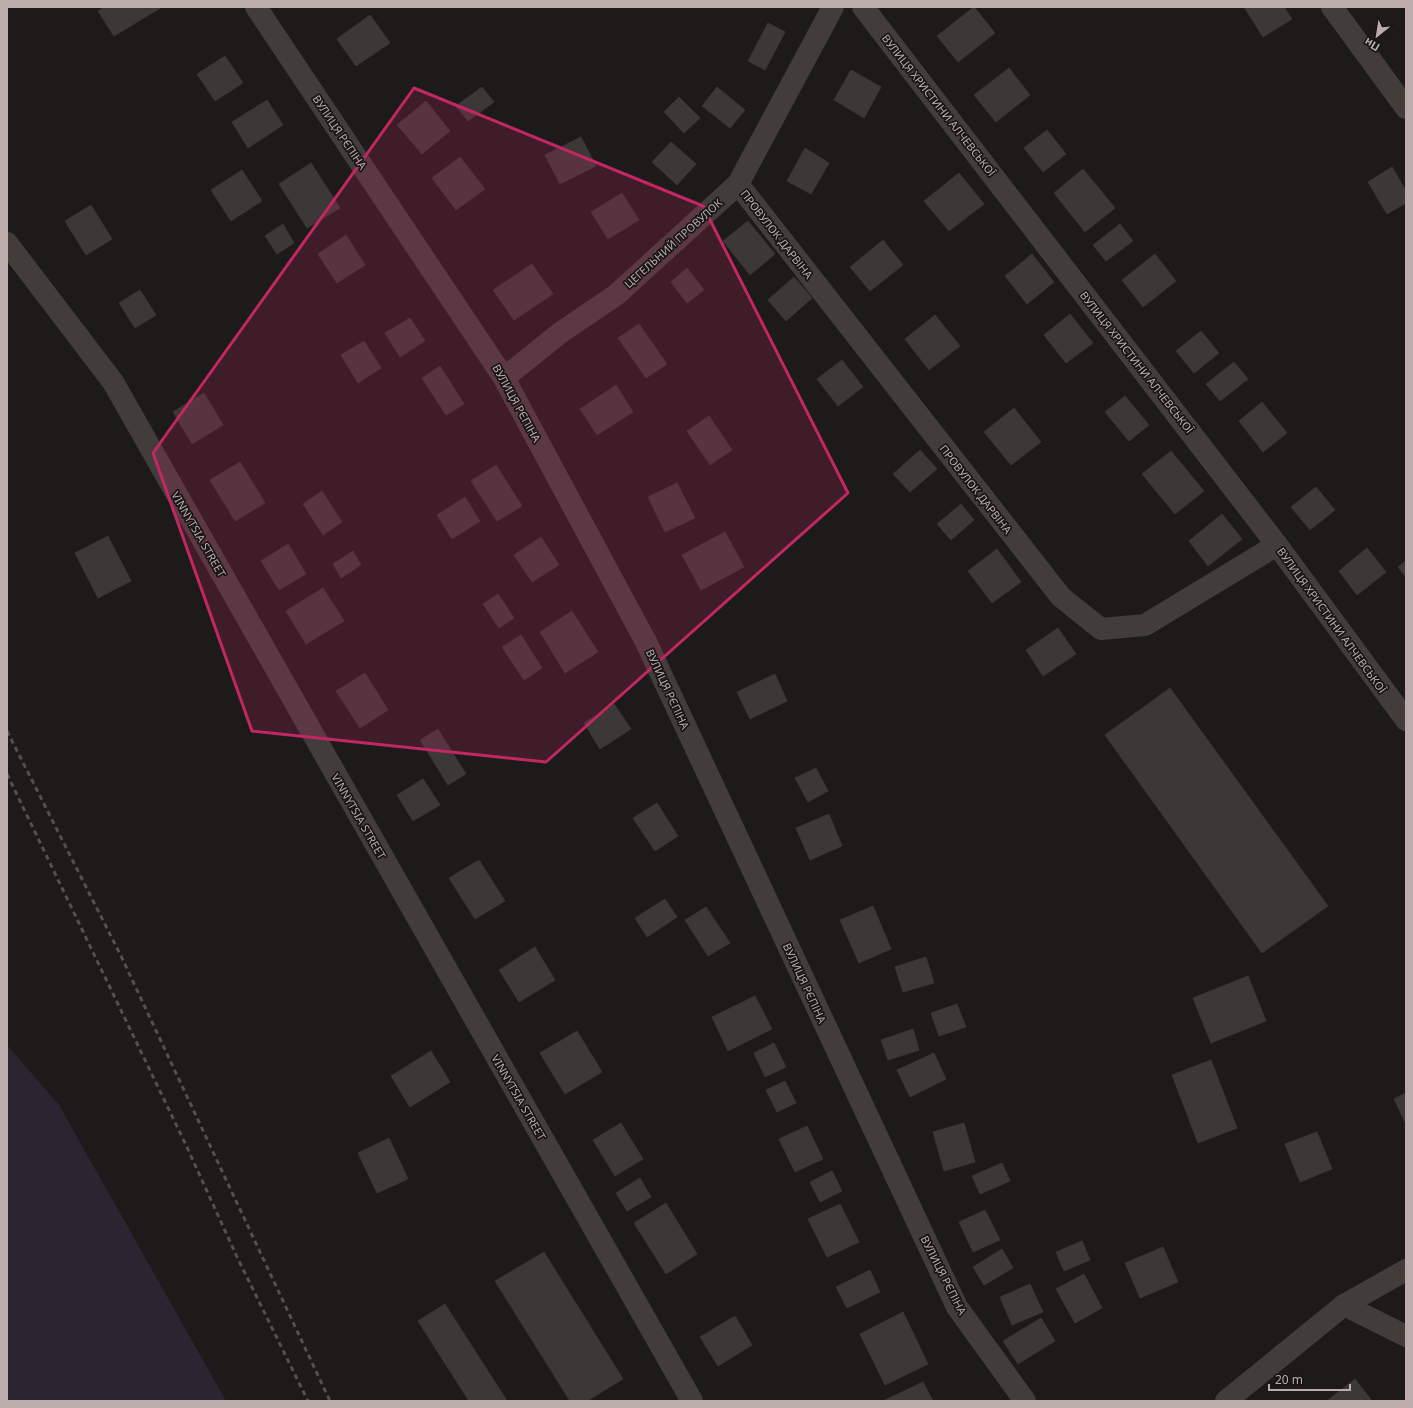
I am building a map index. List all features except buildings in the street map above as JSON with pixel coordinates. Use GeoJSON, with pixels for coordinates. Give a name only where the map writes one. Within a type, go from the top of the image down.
{"type":"FeatureCollection","features":[{"type":"Feature","properties":{"kind":"street","name":"ВУЛИЦЯ РЄПІНА"},"geometry":{"type":"LineString","coordinates":[[256,7],[504,378],[646,642],[957,1307],[1025,1401]]}},
{"type":"Feature","properties":{"kind":"street","name":"ЦЕГЕЛЬНИЙ ПРОВУЛОК"},"geometry":{"type":"LineString","coordinates":[[504,378],[560,333],[616,295],[738,184],[833,7]]}},
{"type":"Feature","properties":{"kind":"street","name":"ВУЛИЦЯ ХРИСТИНИ АЛЧЕВСЬКОЇ"},"geometry":{"type":"LineString","coordinates":[[863,7],[1277,545],[1406,720]]}},
{"type":"Feature","properties":{"kind":"street"},"geometry":{"type":"LineString","coordinates":[[1332,7],[1406,108]]}},
{"type":"Feature","properties":{"kind":"street","name":"ПРОВУЛОК ДАРВІНА"},"geometry":{"type":"LineString","coordinates":[[738,184],[1061,597],[1101,629],[1145,625],[1277,545]]}},
{"type":"Feature","properties":{"kind":"street","name":"VINNYTSIA STREET"},"geometry":{"type":"LineString","coordinates":[[7,243],[112,382],[692,1401]]}},
{"type":"Feature","properties":{"kind":"street"},"geometry":{"type":"LineString","coordinates":[[1226,1401],[1344,1305],[1406,1270]]}},
{"type":"Feature","properties":{"kind":"street"},"geometry":{"type":"LineString","coordinates":[[1344,1305],[1406,1336]]}},
{"type":"Feature","properties":{"kind":"highlighted area"},"geometry":{"type":"Polygon","coordinates":[[[414,88],[703,206],[848,493],[546,762],[252,731],[153,453],[414,88]]]}},
{"type":"Feature","properties":{"kind":"shaded area"},"geometry":{"type":"Polygon","coordinates":[[[7,1045],[59,1105],[226,1401],[7,1401],[7,1045]]]}},
{"type":"Feature","properties":{"kind":"railway"},"geometry":{"type":"LineString","coordinates":[[7,731],[121,956],[330,1401]]}},
{"type":"Feature","properties":{"kind":"railway"},"geometry":{"type":"LineString","coordinates":[[7,774],[185,1143],[237,1257],[308,1401]]}}]}
